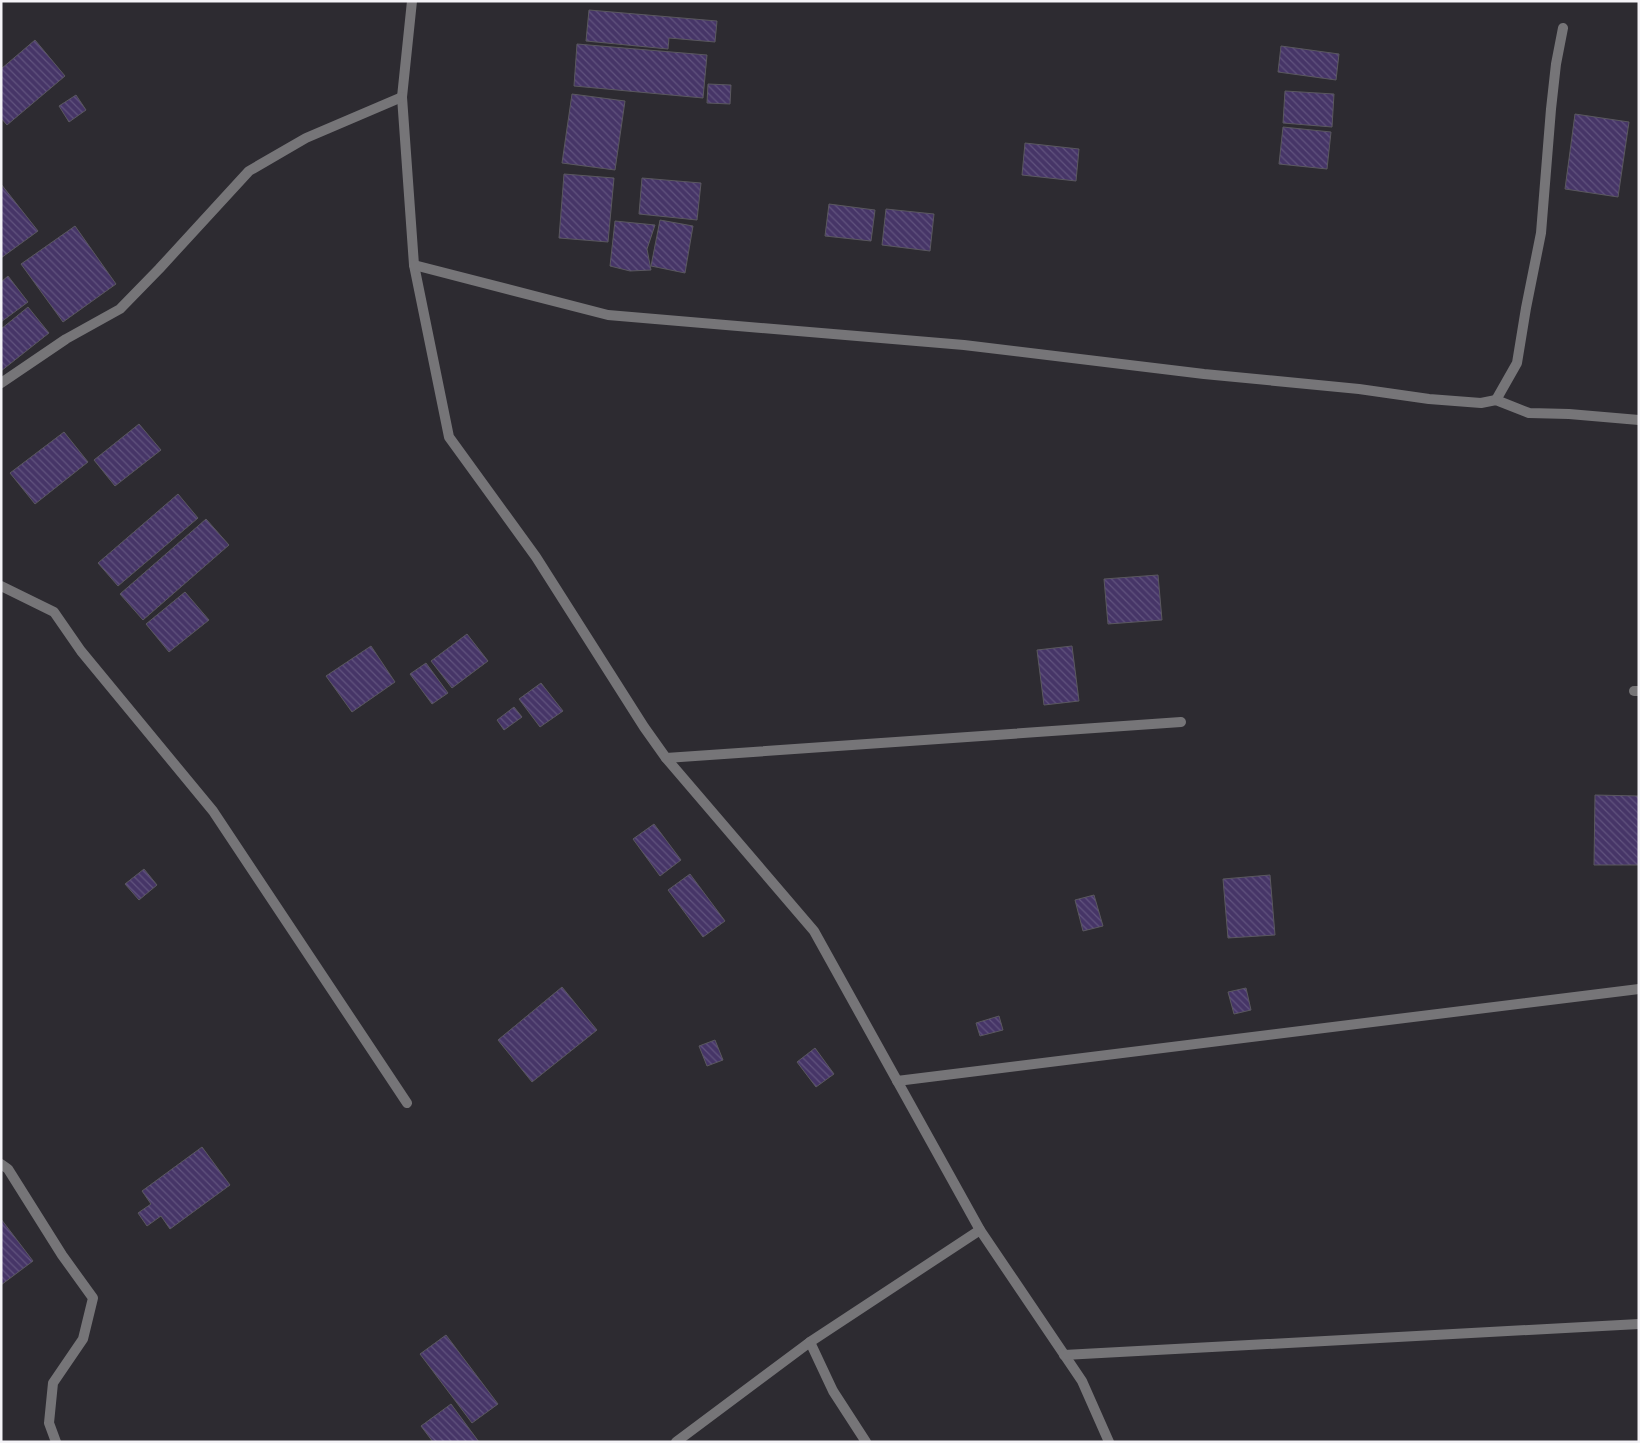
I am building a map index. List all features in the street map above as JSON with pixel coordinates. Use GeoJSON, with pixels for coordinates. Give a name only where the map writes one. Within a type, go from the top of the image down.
{"type":"FeatureCollection","features":[{"type":"Feature","properties":{"kind":"street"},"geometry":{"type":"LineString","coordinates":[[412,1],[402,97],[414,265],[449,437],[536,557],[644,727],[666,758],[814,931],[980,1230],[1082,1381],[1109,1442]]}},
{"type":"Feature","properties":{"kind":"street"},"geometry":{"type":"LineString","coordinates":[[1496,400],[1517,362],[1541,233],[1551,109],[1556,64],[1563,28]]}},
{"type":"Feature","properties":{"kind":"street"},"geometry":{"type":"LineString","coordinates":[[1,383],[66,339],[120,309],[248,171],[306,138],[402,97]]}},
{"type":"Feature","properties":{"kind":"street"},"geometry":{"type":"LineString","coordinates":[[414,265],[608,315],[964,345],[1195,373],[1359,389],[1429,399],[1481,403],[1496,400],[1529,412],[1639,420]]}},
{"type":"Feature","properties":{"kind":"street"},"geometry":{"type":"LineString","coordinates":[[1,586],[54,612],[81,651],[213,811],[407,1104]]}},
{"type":"Feature","properties":{"kind":"street"},"geometry":{"type":"LineString","coordinates":[[666,758],[1180,722]]}},
{"type":"Feature","properties":{"kind":"street"},"geometry":{"type":"LineString","coordinates":[[897,1081],[1639,989]]}},
{"type":"Feature","properties":{"kind":"street"},"geometry":{"type":"LineString","coordinates":[[1,1164],[8,1169],[62,1255],[93,1298],[83,1339],[53,1383],[49,1423],[56,1442]]}},
{"type":"Feature","properties":{"kind":"street"},"geometry":{"type":"LineString","coordinates":[[676,1442],[810,1342],[980,1230]]}},
{"type":"Feature","properties":{"kind":"street"},"geometry":{"type":"LineString","coordinates":[[1064,1355],[1639,1324]]}},
{"type":"Feature","properties":{"kind":"street"},"geometry":{"type":"LineString","coordinates":[[810,1342],[833,1391],[866,1442]]}},
{"type":"Feature","properties":{"kind":"building"},"geometry":{"type":"Polygon","coordinates":[[[589,10],[717,21],[715,42],[669,38],[668,49],[586,41],[589,10]]]}},
{"type":"Feature","properties":{"kind":"building"},"geometry":{"type":"Polygon","coordinates":[[[35,40],[65,76],[7,125],[1,118],[1,69],[35,40]]]}},
{"type":"Feature","properties":{"kind":"building"},"geometry":{"type":"Polygon","coordinates":[[[577,44],[707,55],[703,98],[574,86],[577,44]]]}},
{"type":"Feature","properties":{"kind":"building"},"geometry":{"type":"Polygon","coordinates":[[[1281,46],[1339,54],[1336,80],[1278,72],[1281,46]]]}},
{"type":"Feature","properties":{"kind":"building"},"geometry":{"type":"Polygon","coordinates":[[[708,84],[731,85],[730,104],[707,103],[708,84]]]}},
{"type":"Feature","properties":{"kind":"building"},"geometry":{"type":"Polygon","coordinates":[[[1285,91],[1334,94],[1332,127],[1283,123],[1285,91]]]}},
{"type":"Feature","properties":{"kind":"building"},"geometry":{"type":"Polygon","coordinates":[[[572,94],[625,101],[615,170],[562,163],[572,94]]]}},
{"type":"Feature","properties":{"kind":"building"},"geometry":{"type":"Polygon","coordinates":[[[76,95],[86,110],[69,122],[59,106],[76,95]]]}},
{"type":"Feature","properties":{"kind":"building"},"geometry":{"type":"Polygon","coordinates":[[[1575,114],[1629,122],[1618,197],[1565,189],[1575,114]]]}},
{"type":"Feature","properties":{"kind":"building"},"geometry":{"type":"Polygon","coordinates":[[[1283,127],[1331,132],[1327,169],[1279,164],[1283,127]]]}},
{"type":"Feature","properties":{"kind":"building"},"geometry":{"type":"Polygon","coordinates":[[[1025,143],[1079,149],[1076,181],[1022,175],[1025,143]]]}},
{"type":"Feature","properties":{"kind":"building"},"geometry":{"type":"Polygon","coordinates":[[[564,174],[614,178],[608,242],[559,238],[564,174]]]}},
{"type":"Feature","properties":{"kind":"building"},"geometry":{"type":"Polygon","coordinates":[[[642,178],[701,183],[697,220],[639,214],[642,178]]]}},
{"type":"Feature","properties":{"kind":"building"},"geometry":{"type":"Polygon","coordinates":[[[1,184],[38,231],[1,258],[1,184]]]}},
{"type":"Feature","properties":{"kind":"building"},"geometry":{"type":"Polygon","coordinates":[[[829,204],[875,210],[871,241],[825,236],[829,204]]]}},
{"type":"Feature","properties":{"kind":"building"},"geometry":{"type":"Polygon","coordinates":[[[886,209],[934,214],[930,251],[882,245],[886,209]]]}},
{"type":"Feature","properties":{"kind":"building"},"geometry":{"type":"Polygon","coordinates":[[[660,220],[693,226],[685,273],[651,266],[660,220]]]}},
{"type":"Feature","properties":{"kind":"building"},"geometry":{"type":"Polygon","coordinates":[[[615,221],[655,225],[647,249],[651,270],[630,271],[610,266],[615,221]]]}},
{"type":"Feature","properties":{"kind":"building"},"geometry":{"type":"Polygon","coordinates":[[[75,226],[116,284],[63,322],[21,264],[75,226]]]}},
{"type":"Feature","properties":{"kind":"building"},"geometry":{"type":"Polygon","coordinates":[[[8,276],[28,302],[1,322],[1,282],[8,276]]]}},
{"type":"Feature","properties":{"kind":"building"},"geometry":{"type":"Polygon","coordinates":[[[28,307],[49,333],[1,371],[1,329],[28,307]]]}},
{"type":"Feature","properties":{"kind":"building"},"geometry":{"type":"Polygon","coordinates":[[[139,424],[161,450],[115,486],[94,460],[139,424]]]}},
{"type":"Feature","properties":{"kind":"building"},"geometry":{"type":"Polygon","coordinates":[[[64,432],[88,462],[35,504],[10,473],[64,432]]]}},
{"type":"Feature","properties":{"kind":"building"},"geometry":{"type":"Polygon","coordinates":[[[178,494],[198,518],[118,586],[98,563],[178,494]]]}},
{"type":"Feature","properties":{"kind":"building"},"geometry":{"type":"Polygon","coordinates":[[[206,519],[229,545],[143,620],[120,594],[206,519]]]}},
{"type":"Feature","properties":{"kind":"building"},"geometry":{"type":"Polygon","coordinates":[[[1158,575],[1162,620],[1108,624],[1104,579],[1158,575]]]}},
{"type":"Feature","properties":{"kind":"building"},"geometry":{"type":"Polygon","coordinates":[[[185,592],[209,620],[169,652],[146,624],[185,592]]]}},
{"type":"Feature","properties":{"kind":"building"},"geometry":{"type":"Polygon","coordinates":[[[467,634],[488,661],[452,688],[431,661],[467,634]]]}},
{"type":"Feature","properties":{"kind":"building"},"geometry":{"type":"Polygon","coordinates":[[[371,646],[395,682],[352,712],[326,676],[371,646]]]}},
{"type":"Feature","properties":{"kind":"building"},"geometry":{"type":"Polygon","coordinates":[[[1072,646],[1079,701],[1044,705],[1037,650],[1072,646]]]}},
{"type":"Feature","properties":{"kind":"building"},"geometry":{"type":"Polygon","coordinates":[[[426,663],[448,693],[432,704],[410,674],[426,663]]]}},
{"type":"Feature","properties":{"kind":"building"},"geometry":{"type":"Polygon","coordinates":[[[541,683],[563,711],[540,727],[519,699],[541,683]]]}},
{"type":"Feature","properties":{"kind":"building"},"geometry":{"type":"Polygon","coordinates":[[[514,707],[522,717],[504,730],[497,720],[514,707]]]}},
{"type":"Feature","properties":{"kind":"building"},"geometry":{"type":"Polygon","coordinates":[[[1595,795],[1639,796],[1639,865],[1594,865],[1595,795]]]}},
{"type":"Feature","properties":{"kind":"building"},"geometry":{"type":"Polygon","coordinates":[[[654,824],[681,860],[660,876],[633,839],[654,824]]]}},
{"type":"Feature","properties":{"kind":"building"},"geometry":{"type":"Polygon","coordinates":[[[144,869],[157,885],[139,900],[125,884],[144,869]]]}},
{"type":"Feature","properties":{"kind":"building"},"geometry":{"type":"Polygon","coordinates":[[[690,874],[725,921],[703,937],[668,890],[690,874]]]}},
{"type":"Feature","properties":{"kind":"building"},"geometry":{"type":"Polygon","coordinates":[[[1270,875],[1275,935],[1228,938],[1223,879],[1270,875]]]}},
{"type":"Feature","properties":{"kind":"building"},"geometry":{"type":"Polygon","coordinates":[[[1094,895],[1103,926],[1083,931],[1075,900],[1094,895]]]}},
{"type":"Feature","properties":{"kind":"building"},"geometry":{"type":"Polygon","coordinates":[[[562,987],[597,1030],[532,1082],[498,1040],[562,987]]]}},
{"type":"Feature","properties":{"kind":"building"},"geometry":{"type":"Polygon","coordinates":[[[1246,988],[1251,1010],[1234,1014],[1228,992],[1246,988]]]}},
{"type":"Feature","properties":{"kind":"building"},"geometry":{"type":"Polygon","coordinates":[[[999,1016],[1003,1030],[980,1036],[976,1023],[999,1016]]]}},
{"type":"Feature","properties":{"kind":"building"},"geometry":{"type":"Polygon","coordinates":[[[715,1040],[723,1060],[707,1066],[699,1046],[715,1040]]]}},
{"type":"Feature","properties":{"kind":"building"},"geometry":{"type":"Polygon","coordinates":[[[815,1048],[834,1074],[816,1087],[797,1062],[815,1048]]]}},
{"type":"Feature","properties":{"kind":"building"},"geometry":{"type":"Polygon","coordinates":[[[202,1147],[230,1185],[170,1229],[161,1216],[147,1226],[138,1213],[151,1204],[142,1191],[202,1147]]]}},
{"type":"Feature","properties":{"kind":"building"},"geometry":{"type":"Polygon","coordinates":[[[1,1219],[33,1261],[1,1285],[1,1219]]]}},
{"type":"Feature","properties":{"kind":"building"},"geometry":{"type":"Polygon","coordinates":[[[446,1335],[498,1404],[472,1423],[420,1354],[446,1335]]]}},
{"type":"Feature","properties":{"kind":"building"},"geometry":{"type":"Polygon","coordinates":[[[451,1404],[479,1442],[433,1442],[421,1426],[451,1404]]]}}]}
